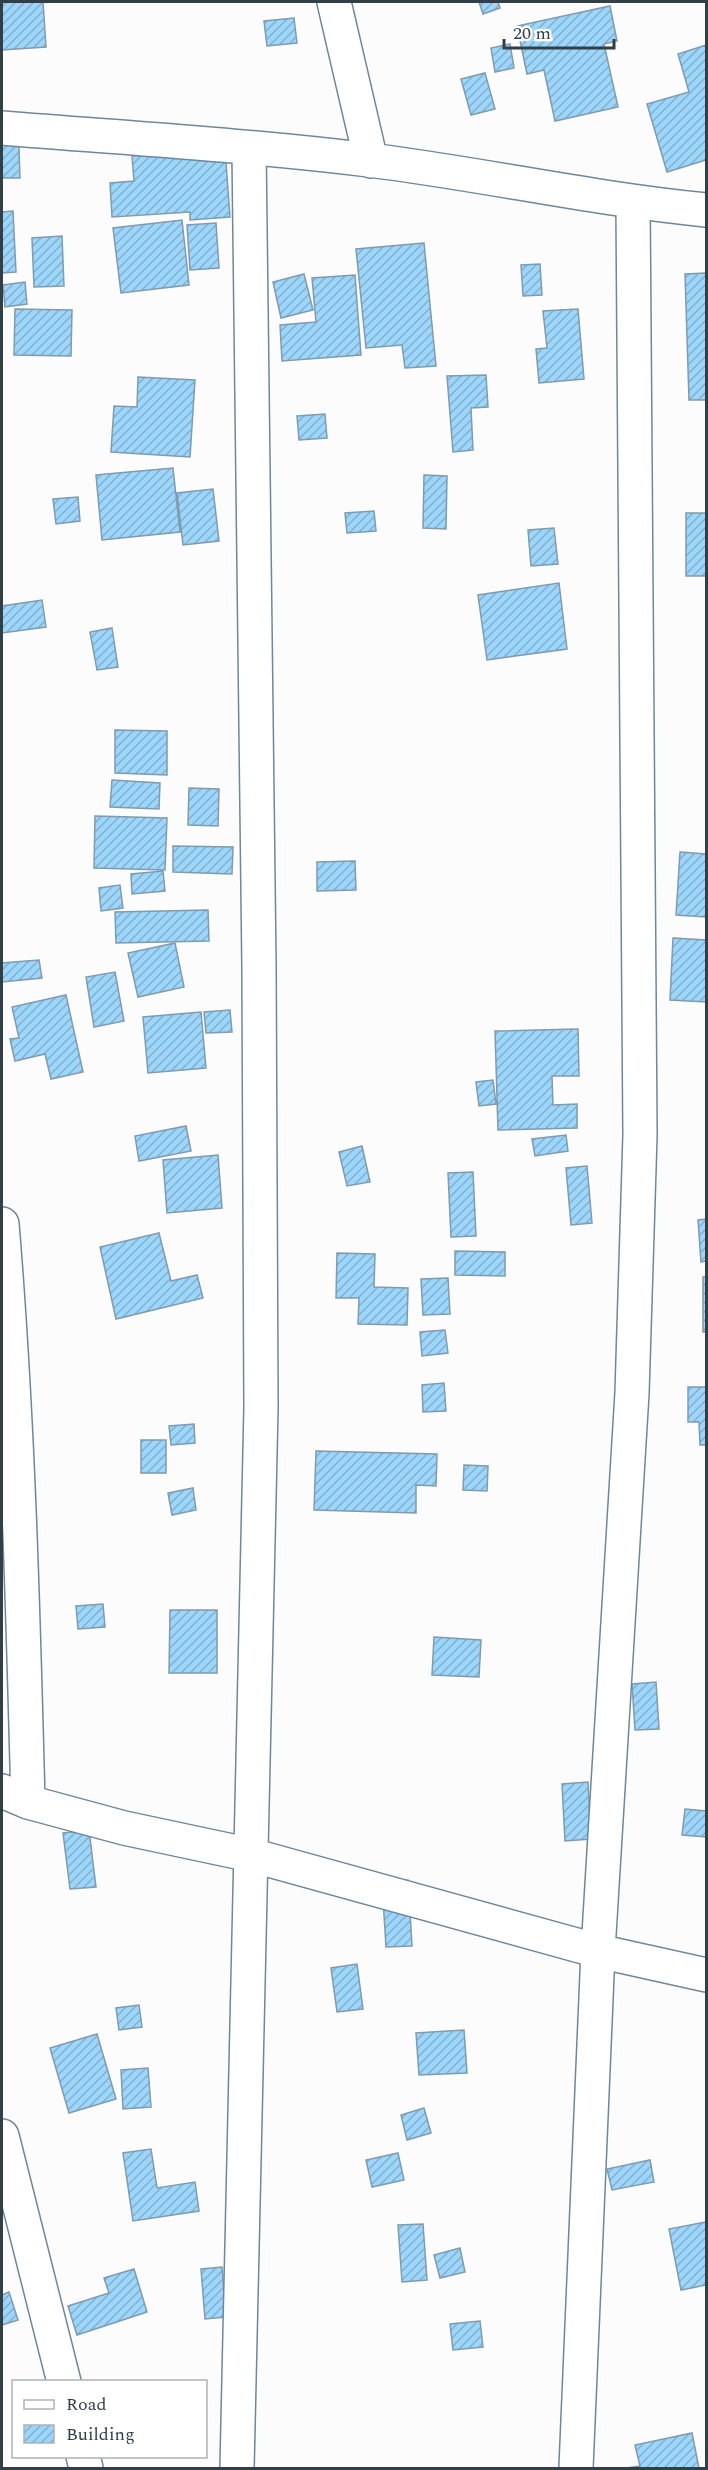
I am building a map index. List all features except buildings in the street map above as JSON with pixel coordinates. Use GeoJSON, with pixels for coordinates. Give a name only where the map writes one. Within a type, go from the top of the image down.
{"type":"FeatureCollection","features":[{"type":"Feature","properties":{"kind":"street"},"geometry":{"type":"LineString","coordinates":[[334,2],[371,161]]}},
{"type":"Feature","properties":{"kind":"street"},"geometry":{"type":"LineString","coordinates":[[2,128],[249,148],[371,161],[633,203],[706,210]]}},
{"type":"Feature","properties":{"kind":"street"},"geometry":{"type":"LineString","coordinates":[[237,2469],[261,1372],[259,967],[249,148]]}},
{"type":"Feature","properties":{"kind":"street"},"geometry":{"type":"LineString","coordinates":[[576,2469],[598,1951],[632,1393],[640,1135],[633,203]]}},
{"type":"Feature","properties":{"kind":"street"},"geometry":{"type":"LineString","coordinates":[[2,1224],[13,1358],[21,1527],[15,1796],[124,1828],[251,1855],[598,1951],[706,1975]]}},
{"type":"Feature","properties":{"kind":"street"},"geometry":{"type":"LineString","coordinates":[[2,2136],[63,2380]]}}]}
